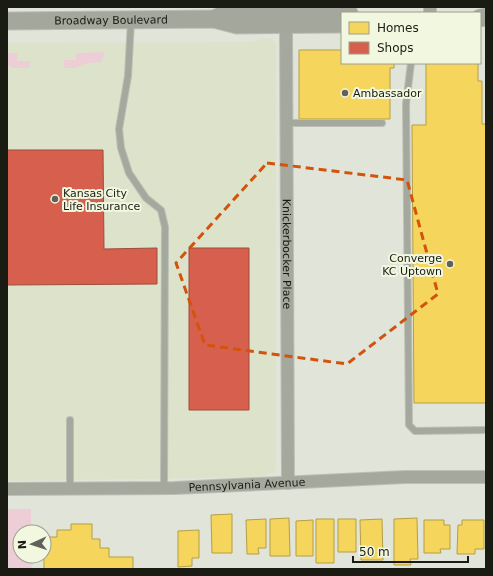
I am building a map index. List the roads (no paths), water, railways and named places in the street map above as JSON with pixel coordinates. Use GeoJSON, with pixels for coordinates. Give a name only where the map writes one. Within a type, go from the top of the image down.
{"type":"FeatureCollection","features":[{"type":"Feature","properties":{"kind":"main road","name":"Broadway Boulevard"},"geometry":{"type":"LineString","coordinates":[[214,19],[226,13],[237,11],[338,10],[345,12]]}},
{"type":"Feature","properties":{"kind":"main road","name":"Broadway Boulevard"},"geometry":{"type":"LineString","coordinates":[[7,21],[214,19],[237,25],[286,26],[341,24]]}},
{"type":"Feature","properties":{"kind":"street","name":"Knickerbocker Place"},"geometry":{"type":"LineString","coordinates":[[286,26],[288,483]]}},
{"type":"Feature","properties":{"kind":"street","name":"Pennsylvania Avenue"},"geometry":{"type":"LineString","coordinates":[[7,489],[164,488],[405,477],[486,477]]}},
{"type":"Feature","properties":{"kind":"lane"},"geometry":{"type":"LineString","coordinates":[[131,20],[128,76],[119,129],[121,148],[129,173],[146,198],[161,210],[165,227],[164,488]]}},
{"type":"Feature","properties":{"kind":"lane"},"geometry":{"type":"LineString","coordinates":[[411,64],[406,104],[409,425],[415,430],[486,430]]}},
{"type":"Feature","properties":{"kind":"lane"},"geometry":{"type":"LineString","coordinates":[[287,123],[382,123]]}},
{"type":"Feature","properties":{"kind":"lane"},"geometry":{"type":"LineString","coordinates":[[70,420],[70,488]]}},
{"type":"Feature","properties":{"kind":"place","name":"Ambassador"},"geometry":{"type":"Point","coordinates":[345,93]}},
{"type":"Feature","properties":{"kind":"place","name":"Kansas City Life Insurance"},"geometry":{"type":"Point","coordinates":[55,199]}},
{"type":"Feature","properties":{"kind":"place","name":"Converge KC Uptown"},"geometry":{"type":"Point","coordinates":[450,264]}}]}
